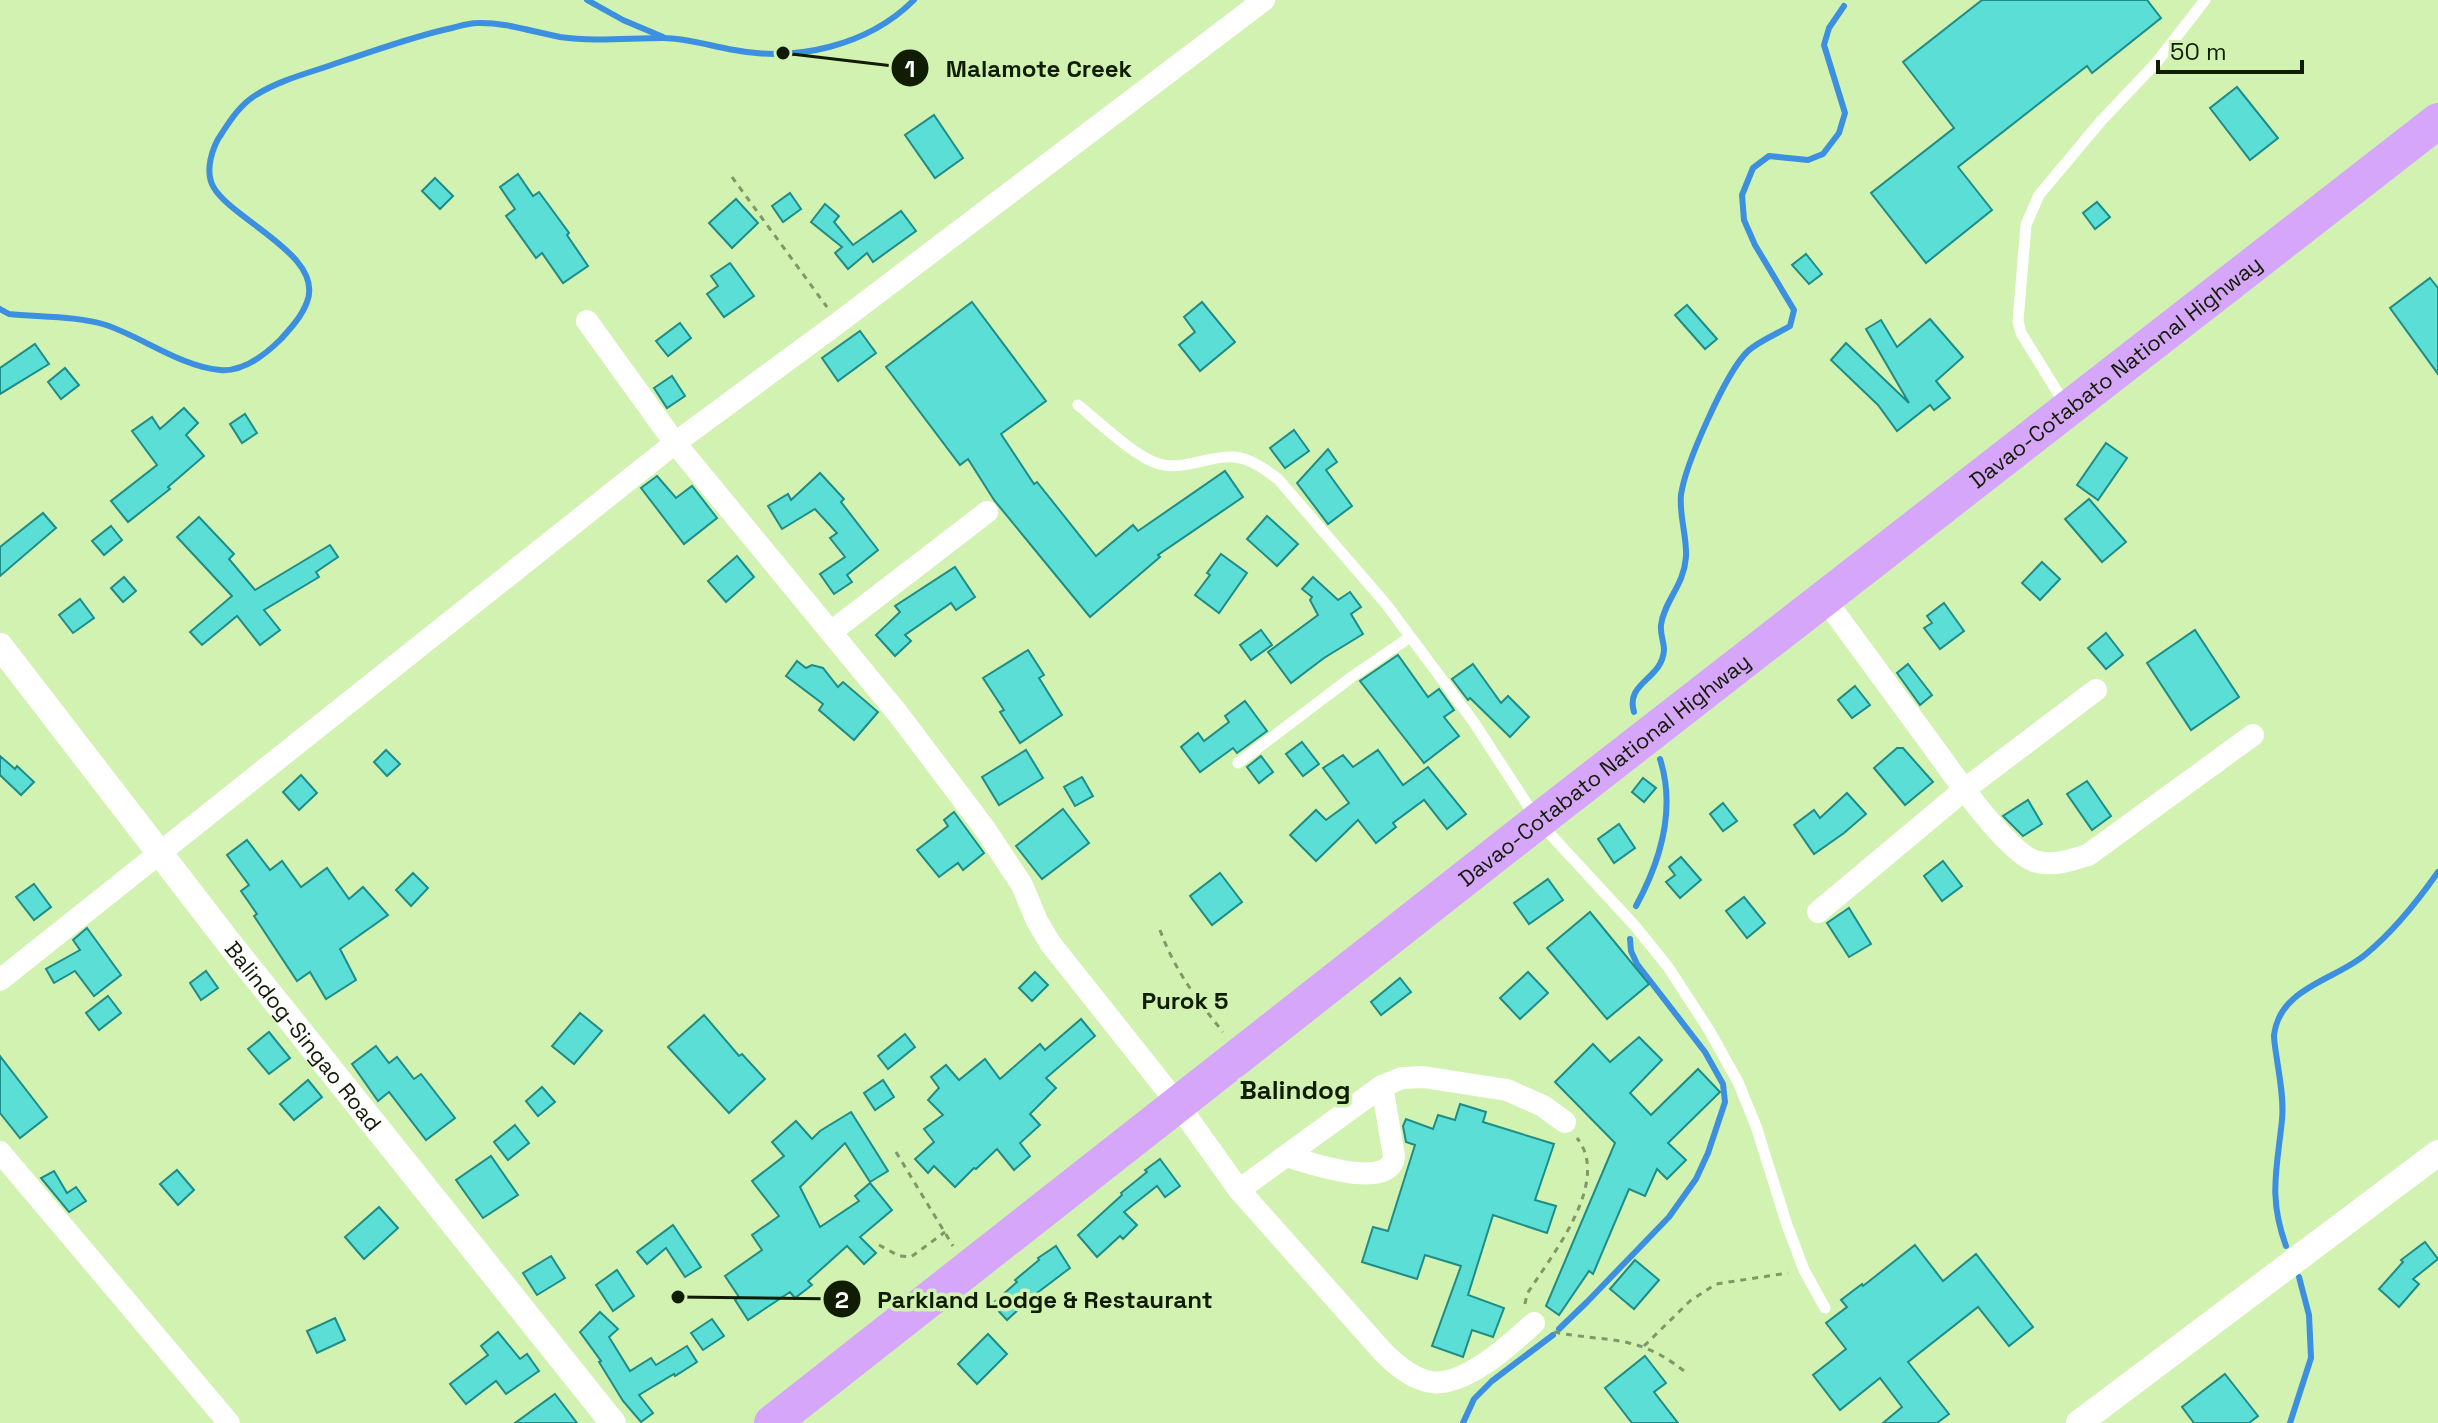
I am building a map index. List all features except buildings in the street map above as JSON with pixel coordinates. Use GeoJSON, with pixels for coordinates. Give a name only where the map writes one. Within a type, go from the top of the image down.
{"type":"FeatureCollection","features":[{"type":"Feature","properties":{"kind":"highway","name":"Davao-Cotabato National Highway"},"geometry":{"type":"LineString","coordinates":[[772,1423],[1177,1103],[2438,121]]}},
{"type":"Feature","properties":{"kind":"street"},"geometry":{"type":"LineString","coordinates":[[0,980],[675,443],[1264,0]]}},
{"type":"Feature","properties":{"kind":"street"},"geometry":{"type":"LineString","coordinates":[[587,321],[675,443],[899,715],[985,829],[1022,885],[1050,943],[1177,1103],[1239,1190],[1383,1352],[1397,1366],[1415,1377],[1433,1383],[1446,1381],[1490,1361],[1534,1323]]}},
{"type":"Feature","properties":{"kind":"street"},"geometry":{"type":"LineString","coordinates":[[831,632],[987,512]]}},
{"type":"Feature","properties":{"kind":"street"},"geometry":{"type":"LineString","coordinates":[[1824,598],[1965,789],[2007,841],[2035,861],[2067,862],[2088,855],[2253,735]]}},
{"type":"Feature","properties":{"kind":"street","name":"Balindog-Singao Road"},"geometry":{"type":"LineString","coordinates":[[0,646],[158,853],[613,1423]]}},
{"type":"Feature","properties":{"kind":"street"},"geometry":{"type":"LineString","coordinates":[[1818,912],[1965,789],[2096,690]]}},
{"type":"Feature","properties":{"kind":"street"},"geometry":{"type":"LineString","coordinates":[[1239,1190],[1382,1086],[1402,1078],[1423,1077],[1507,1090],[1534,1101],[1565,1122]]}},
{"type":"Feature","properties":{"kind":"street"},"geometry":{"type":"LineString","coordinates":[[1286,1156],[1360,1173],[1374,1175],[1387,1171],[1393,1165],[1394,1156],[1382,1086]]}},
{"type":"Feature","properties":{"kind":"street"},"geometry":{"type":"LineString","coordinates":[[0,1152],[229,1423]]}},
{"type":"Feature","properties":{"kind":"street"},"geometry":{"type":"LineString","coordinates":[[2079,1423],[2438,1153]]}},
{"type":"Feature","properties":{"kind":"lane"},"geometry":{"type":"LineString","coordinates":[[2068,409],[2021,333],[2018,321],[2026,225],[2039,195],[2101,121],[2156,63],[2205,0]]}},
{"type":"Feature","properties":{"kind":"lane"},"geometry":{"type":"LineString","coordinates":[[1078,405],[1155,463],[1169,466],[1234,457],[1251,461],[1266,470],[1278,479],[1369,583],[1473,721],[1538,821],[1635,926],[1668,967],[1709,1030],[1738,1082],[1756,1126],[1804,1270],[1825,1308]]}},
{"type":"Feature","properties":{"kind":"lane"},"geometry":{"type":"LineString","coordinates":[[1238,763],[1410,637]]}},
{"type":"Feature","properties":{"kind":"path"},"geometry":{"type":"LineString","coordinates":[[732,177],[838,323]]}},
{"type":"Feature","properties":{"kind":"path"},"geometry":{"type":"LineString","coordinates":[[1160,930],[1192,993],[1241,1053]]}},
{"type":"Feature","properties":{"kind":"path"},"geometry":{"type":"LineString","coordinates":[[1565,1122],[1582,1144],[1588,1159],[1588,1175],[1579,1208],[1527,1294],[1526,1308],[1534,1323],[1552,1331],[1610,1338],[1644,1346],[1665,1356],[1684,1371]]}},
{"type":"Feature","properties":{"kind":"path"},"geometry":{"type":"LineString","coordinates":[[896,1152],[967,1271]]}},
{"type":"Feature","properties":{"kind":"path"},"geometry":{"type":"LineString","coordinates":[[879,1245],[899,1256],[911,1257],[945,1232]]}},
{"type":"Feature","properties":{"kind":"path"},"geometry":{"type":"LineString","coordinates":[[1644,1346],[1690,1301],[1716,1284],[1804,1270]]}},
{"type":"Feature","properties":{"kind":"waterway"},"geometry":{"type":"LineString","coordinates":[[587,0],[663,37]]}},
{"type":"Feature","properties":{"kind":"waterway"},"geometry":{"type":"LineString","coordinates":[[0,309],[9,314],[95,322],[206,368],[237,368],[261,356],[289,331],[305,307],[309,285],[303,269],[291,254],[224,200],[211,182],[210,160],[218,139],[241,107],[266,89],[424,35],[471,24],[498,24],[560,37],[599,40],[672,38],[758,53],[806,52],[830,47],[875,29],[914,0]]}},
{"type":"Feature","properties":{"kind":"waterway"},"geometry":{"type":"LineString","coordinates":[[1634,712],[1635,694],[1662,660],[1663,616],[1678,585],[1686,557],[1681,495],[1698,442],[1739,362],[1752,347],[1790,326],[1794,310],[1755,245],[1744,220],[1742,195],[1753,168],[1769,156],[1808,160],[1823,154],[1839,133],[1845,113],[1824,45],[1829,28],[1844,6]]}},
{"type":"Feature","properties":{"kind":"waterway"},"geometry":{"type":"LineString","coordinates":[[1636,906],[1652,872],[1663,835],[1666,797],[1660,759]]}},
{"type":"Feature","properties":{"kind":"waterway"},"geometry":{"type":"LineString","coordinates":[[2286,1246],[2280,1229],[2276,1198],[2282,1113],[2274,1038],[2278,1019],[2298,995],[2354,963],[2377,945],[2438,872]]}},
{"type":"Feature","properties":{"kind":"waterway"},"geometry":{"type":"LineString","coordinates":[[1559,1329],[1669,1217],[1696,1179],[1725,1102],[1723,1084],[1705,1052],[1637,964],[1630,939]]}},
{"type":"Feature","properties":{"kind":"waterway"},"geometry":{"type":"LineString","coordinates":[[2290,1423],[2311,1358],[2309,1315],[2299,1277]]}},
{"type":"Feature","properties":{"kind":"waterway"},"geometry":{"type":"LineString","coordinates":[[1463,1423],[1474,1399],[1492,1381],[1553,1335]]}},
{"type":"Feature","properties":{"kind":"place","name":"Malamote Creek"},"geometry":{"type":"Point","coordinates":[783,53]}},
{"type":"Feature","properties":{"kind":"place","name":"Parkland Lodge & Restaurant"},"geometry":{"type":"Point","coordinates":[678,1297]}},
{"type":"Feature","properties":{"kind":"district","name":"Purok 5"},"geometry":{"type":"Point","coordinates":[1185,1001]}},
{"type":"Feature","properties":{"kind":"district","name":"Balindog"},"geometry":{"type":"Point","coordinates":[1295,1090]}}]}
